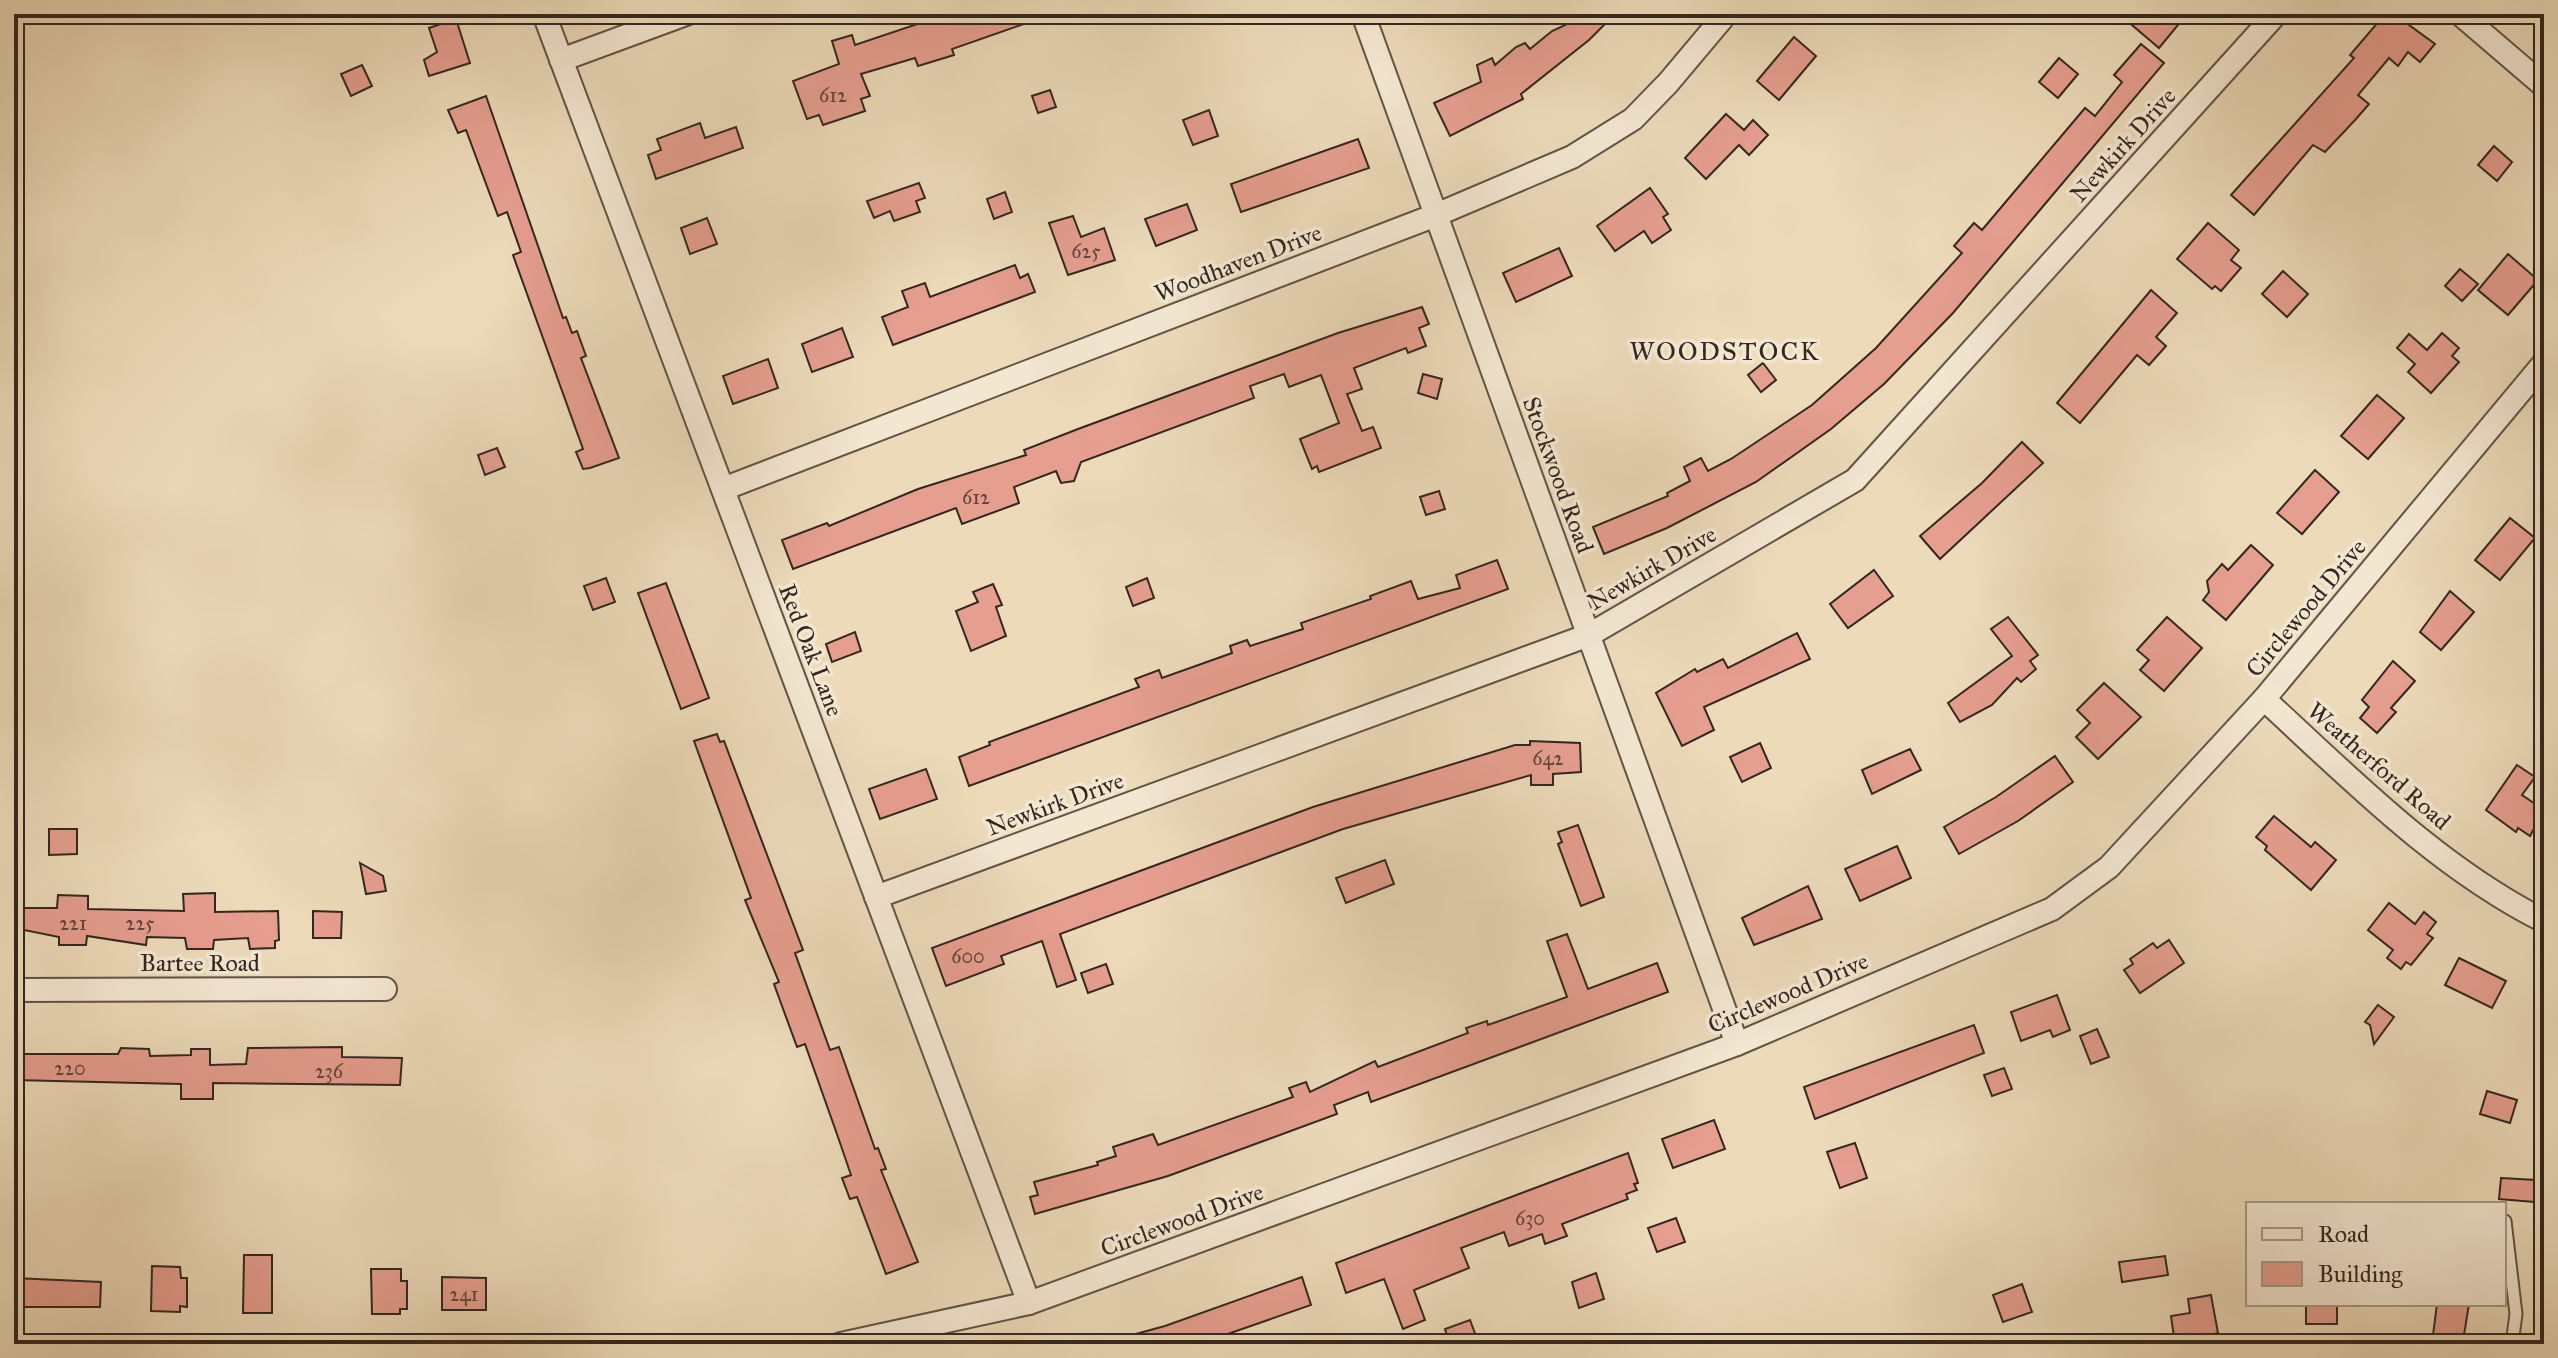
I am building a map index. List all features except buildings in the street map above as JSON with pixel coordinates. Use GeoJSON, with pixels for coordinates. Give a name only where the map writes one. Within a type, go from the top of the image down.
{"type":"FeatureCollection","features":[{"type":"Feature","properties":{"kind":"street","name":"Red Oak Lane"},"geometry":{"type":"LineString","coordinates":[[544,14],[1029,1303]]}},
{"type":"Feature","properties":{"kind":"street"},"geometry":{"type":"LineString","coordinates":[[561,60],[686,14]]}},
{"type":"Feature","properties":{"kind":"street","name":"Stockwood Road"},"geometry":{"type":"LineString","coordinates":[[1363,14],[1737,1044]]}},
{"type":"Feature","properties":{"kind":"street","name":"Woodhaven Drive"},"geometry":{"type":"LineString","coordinates":[[723,489],[1436,215],[1572,157],[1633,119],[1726,14]]}},
{"type":"Feature","properties":{"kind":"street","name":"Newkirk Drive"},"geometry":{"type":"LineString","coordinates":[[876,897],[1589,635],[1855,480],[2276,14]]}},
{"type":"Feature","properties":{"kind":"street"},"geometry":{"type":"LineString","coordinates":[[2460,14],[2544,86]]}},
{"type":"Feature","properties":{"kind":"street","name":"Circlewood Drive"},"geometry":{"type":"LineString","coordinates":[[841,1344],[1029,1303],[1737,1044],[2052,909],[2109,867],[2264,699],[2544,363]]}},
{"type":"Feature","properties":{"kind":"street","name":"Weatherford Road"},"geometry":{"type":"LineString","coordinates":[[2264,699],[2404,828],[2521,909],[2544,921]]}},
{"type":"Feature","properties":{"kind":"street","name":"Bartee Road"},"geometry":{"type":"LineString","coordinates":[[14,990],[385,989]]}},
{"type":"Feature","properties":{"kind":"lane"},"geometry":{"type":"LineString","coordinates":[[2506,1229],[2516,1314],[2512,1344]]}},
{"type":"Feature","properties":{"kind":"district","name":"WOODSTOCK"},"geometry":{"type":"Point","coordinates":[1725,351]}}]}
